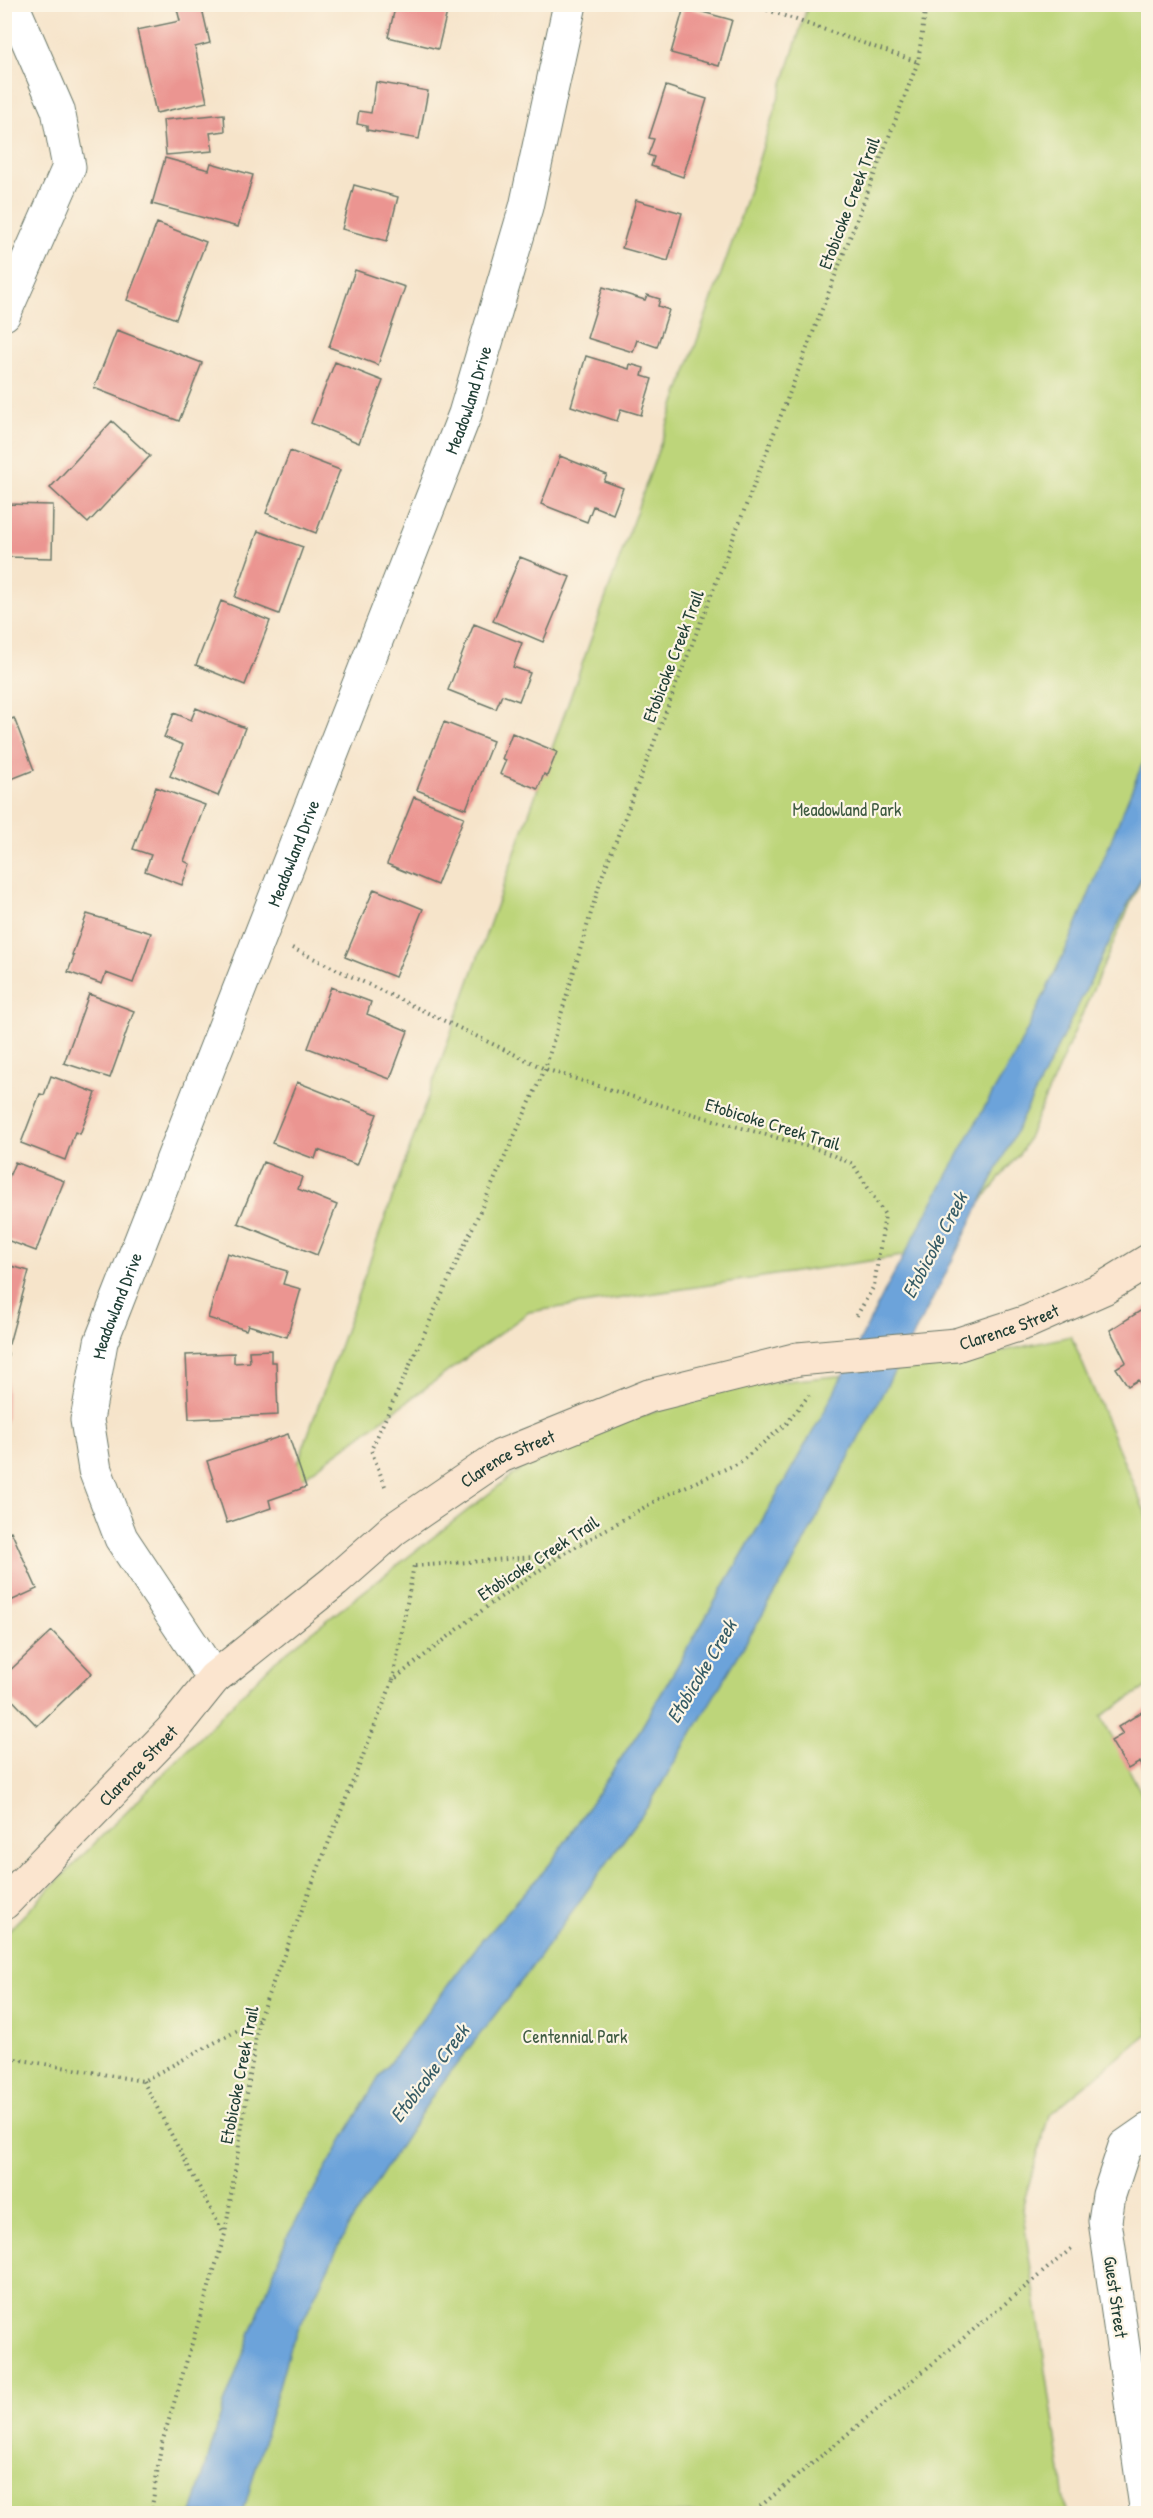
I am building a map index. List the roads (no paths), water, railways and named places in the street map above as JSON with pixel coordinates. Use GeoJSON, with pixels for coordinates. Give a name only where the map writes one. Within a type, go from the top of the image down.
{"type":"FeatureCollection","features":[{"type":"Feature","properties":{"kind":"street"},"geometry":{"type":"LineString","coordinates":[[4,314],[69,167],[58,110],[12,4]]}},
{"type":"Feature","properties":{"kind":"street","name":"Meadowland Drive"},"geometry":{"type":"LineString","coordinates":[[214,1678],[121,1538],[95,1470],[87,1420],[101,1342],[465,414],[526,207],[570,4]]}},
{"type":"Feature","properties":{"kind":"street","name":"Clarence Street"},"geometry":{"type":"LineString","coordinates":[[4,1903],[173,1729],[214,1678],[335,1581],[385,1535],[501,1456],[649,1396],[807,1372],[956,1345],[1027,1322],[1104,1288],[1149,1261]]}},
{"type":"Feature","properties":{"kind":"street","name":"Guest Street"},"geometry":{"type":"LineString","coordinates":[[1147,2514],[1105,2221],[1109,2195],[1125,2146],[1149,2130]]}},
{"type":"Feature","properties":{"kind":"water","name":"Etobicoke Creek"},"geometry":{"type":"Polygon","coordinates":[[[1148,750],[1148,864],[943,1279],[791,1567],[649,1805],[526,1975],[435,2092],[348,2227],[290,2347],[243,2513],[192,2514],[222,2410],[287,2237],[378,2078],[482,1940],[550,1864],[640,1730],[756,1531],[824,1412],[889,1283],[1015,1055],[1069,943],[1148,750]]]}},
{"type":"Feature","properties":{"kind":"park label","name":"Meadowland Park"},"geometry":{"type":"Point","coordinates":[847,809]}},
{"type":"Feature","properties":{"kind":"park label","name":"Centennial Park"},"geometry":{"type":"Point","coordinates":[575,2036]}}]}
